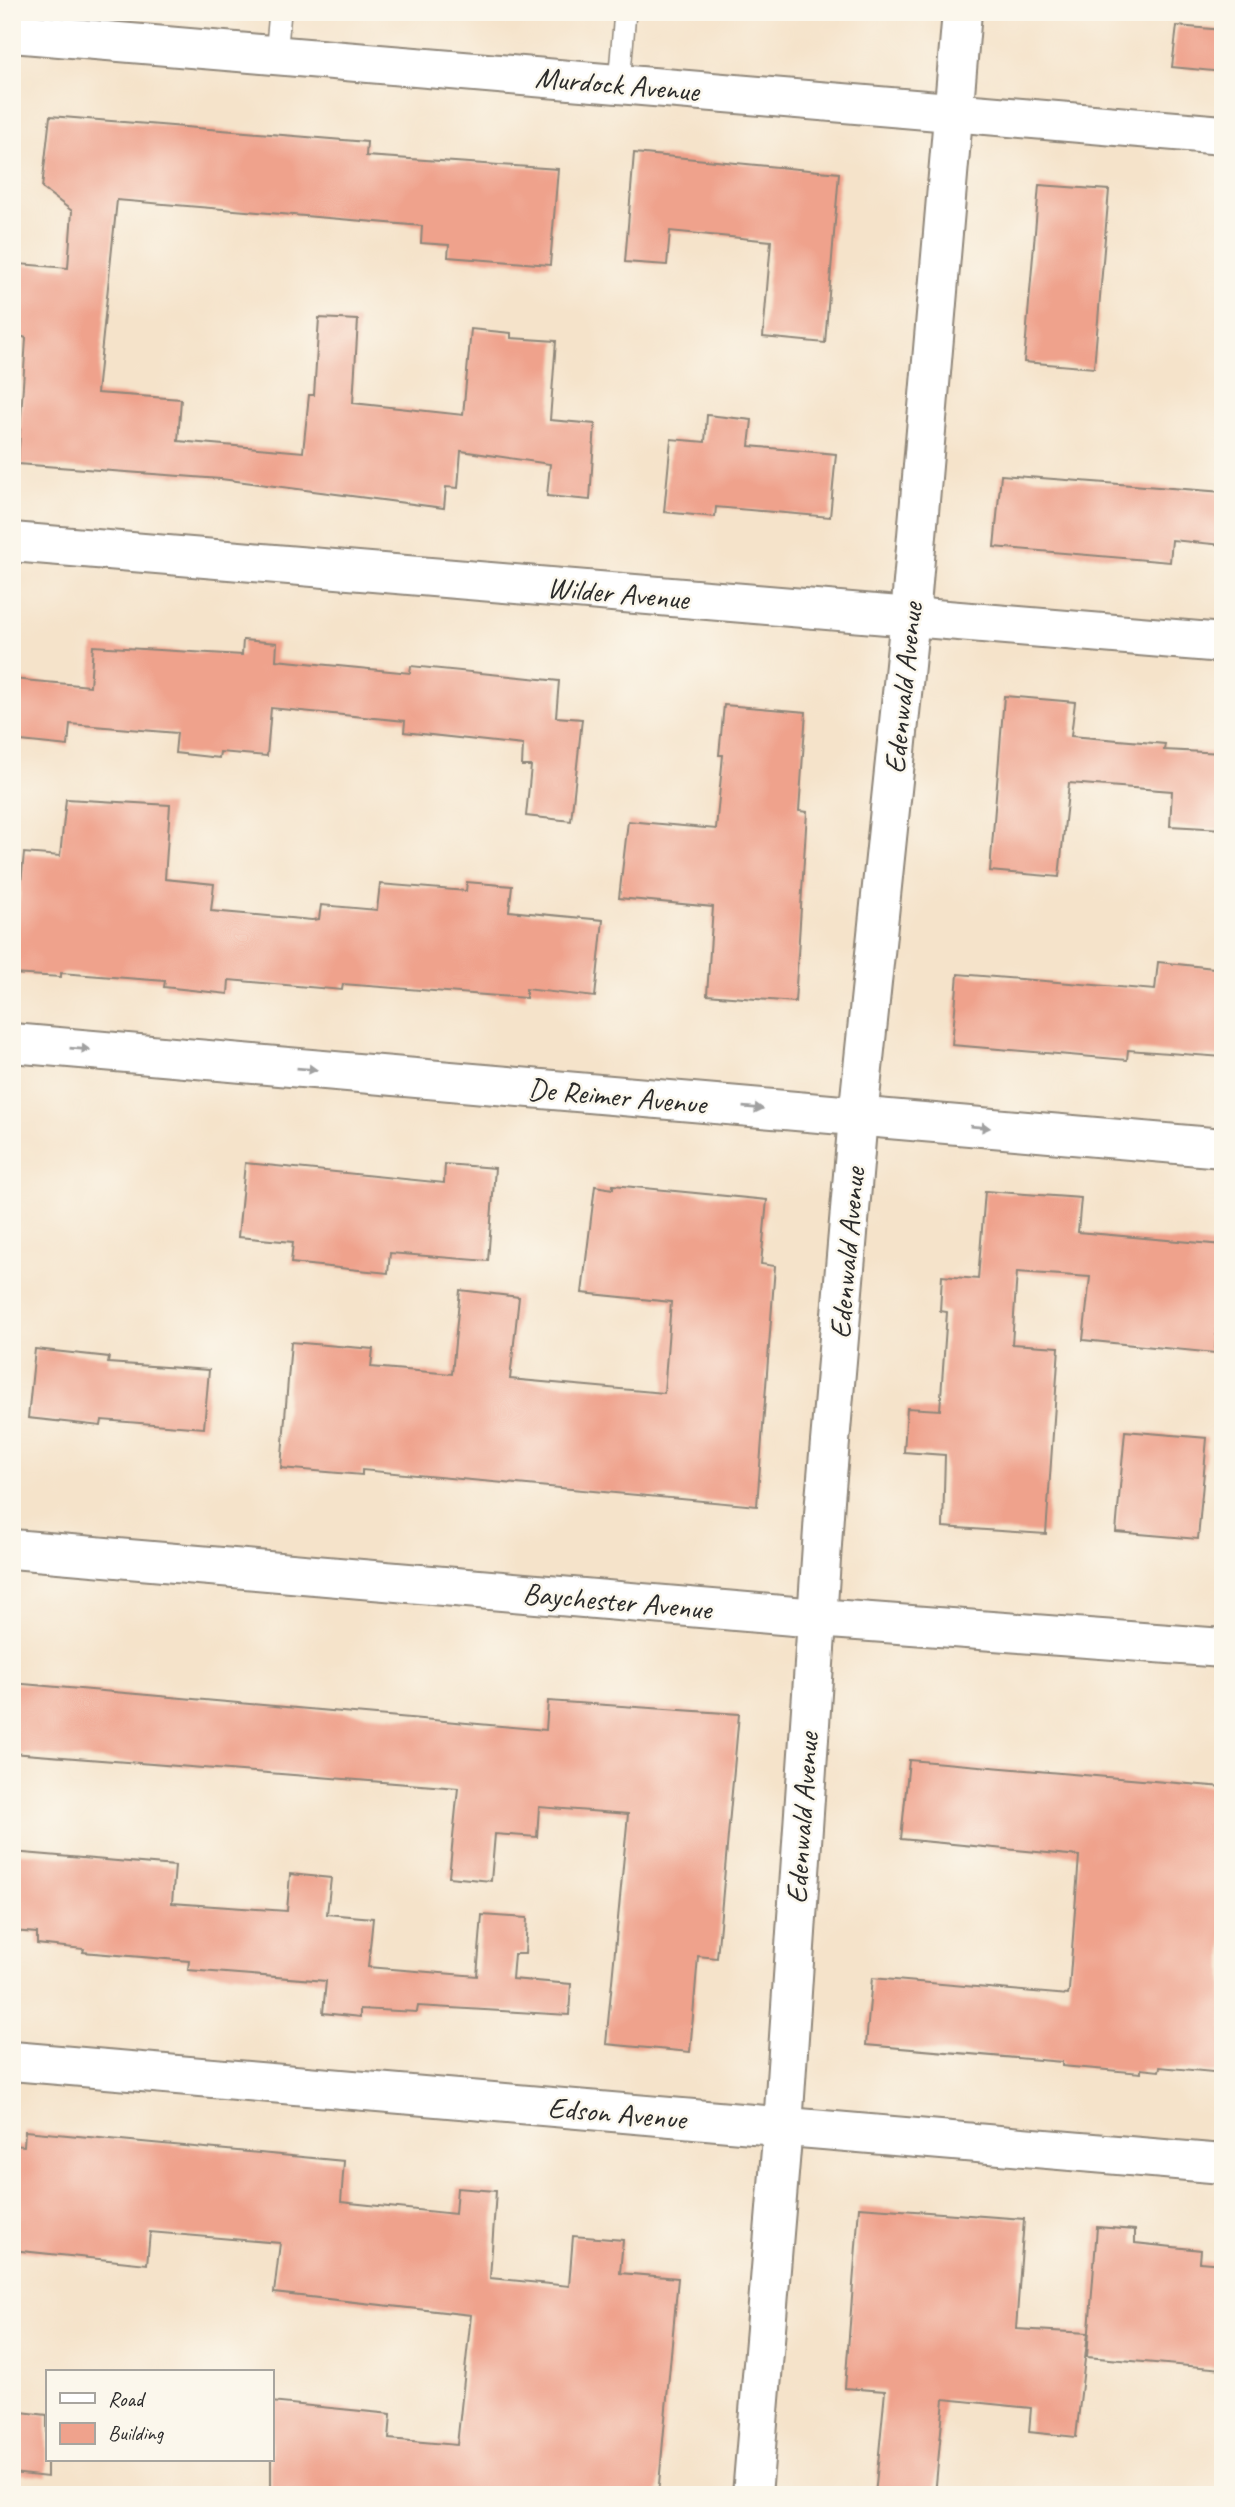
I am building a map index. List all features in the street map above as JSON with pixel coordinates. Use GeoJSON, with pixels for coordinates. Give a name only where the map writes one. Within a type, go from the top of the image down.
{"type":"FeatureCollection","features":[{"type":"Feature","properties":{"kind":"street","name":"Edenwald Avenue"},"geometry":{"type":"LineString","coordinates":[[752,2495],[783,2126],[817,1618],[858,1117],[911,617],[962,12]]}},
{"type":"Feature","properties":{"kind":"street","name":"Murdock Avenue"},"geometry":{"type":"LineString","coordinates":[[12,33],[1223,135]]}},
{"type":"Feature","properties":{"kind":"street","name":"Wilder Avenue"},"geometry":{"type":"LineString","coordinates":[[12,542],[1223,643]]}},
{"type":"Feature","properties":{"kind":"street","name":"De Reimer Avenue"},"geometry":{"type":"LineString","coordinates":[[12,1043],[1223,1148]]}},
{"type":"Feature","properties":{"kind":"street","name":"Baychester Avenue"},"geometry":{"type":"LineString","coordinates":[[12,1549],[817,1618],[1223,1648]]}},
{"type":"Feature","properties":{"kind":"street","name":"Edson Avenue"},"geometry":{"type":"LineString","coordinates":[[12,2061],[1223,2164]]}},
{"type":"Feature","properties":{"kind":"lane"},"geometry":{"type":"LineString","coordinates":[[276,56],[280,12]]}},
{"type":"Feature","properties":{"kind":"lane"},"geometry":{"type":"LineString","coordinates":[[618,84],[625,12]]}},
{"type":"Feature","properties":{"kind":"building"},"geometry":{"type":"Polygon","coordinates":[[[1177,26],[1223,30],[1223,72],[1172,67],[1177,26]]]}},
{"type":"Feature","properties":{"kind":"building"},"geometry":{"type":"Polygon","coordinates":[[[50,116],[367,142],[366,156],[558,169],[550,265],[448,257],[449,245],[421,243],[422,226],[117,200],[97,393],[181,399],[178,441],[303,452],[309,395],[314,395],[319,318],[358,320],[353,403],[463,415],[471,329],[511,333],[511,338],[556,341],[550,420],[595,424],[590,500],[547,496],[550,464],[461,451],[458,488],[446,487],[444,508],[221,479],[18,464],[26,338],[12,333],[12,293],[17,293],[19,264],[68,268],[72,211],[42,188],[50,116]]]}},
{"type":"Feature","properties":{"kind":"building"},"geometry":{"type":"Polygon","coordinates":[[[634,153],[839,173],[825,343],[763,337],[771,241],[670,231],[667,265],[625,262],[634,153]]]}},
{"type":"Feature","properties":{"kind":"building"},"geometry":{"type":"Polygon","coordinates":[[[1039,185],[1109,190],[1094,368],[1024,362],[1039,185]]]}},
{"type":"Feature","properties":{"kind":"building"},"geometry":{"type":"Polygon","coordinates":[[[707,415],[752,420],[749,446],[836,454],[830,517],[716,507],[715,517],[664,512],[671,439],[705,442],[707,415]]]}},
{"type":"Feature","properties":{"kind":"building"},"geometry":{"type":"Polygon","coordinates":[[[1001,475],[1223,492],[1223,545],[1172,540],[1170,562],[994,547],[1001,475]]]}},
{"type":"Feature","properties":{"kind":"building"},"geometry":{"type":"Polygon","coordinates":[[[243,640],[277,643],[276,660],[410,673],[411,666],[559,681],[556,717],[582,719],[571,821],[526,816],[531,766],[522,766],[523,745],[404,732],[405,721],[271,708],[267,756],[220,752],[219,758],[175,753],[177,733],[70,724],[68,746],[12,740],[12,679],[90,686],[93,646],[242,655],[243,640]]]}},
{"type":"Feature","properties":{"kind":"building"},"geometry":{"type":"Polygon","coordinates":[[[1004,696],[1075,702],[1071,736],[1165,744],[1164,750],[1223,753],[1223,829],[1170,826],[1172,791],[1069,783],[1059,877],[990,871],[1004,696]]]}},
{"type":"Feature","properties":{"kind":"building"},"geometry":{"type":"Polygon","coordinates":[[[724,705],[806,712],[799,811],[807,812],[795,1002],[707,995],[713,907],[619,898],[628,821],[716,829],[723,755],[719,755],[724,705]]]}},
{"type":"Feature","properties":{"kind":"building"},"geometry":{"type":"Polygon","coordinates":[[[66,799],[170,805],[165,879],[214,884],[211,911],[312,920],[319,919],[321,905],[377,910],[380,884],[466,891],[467,882],[512,886],[509,911],[603,920],[595,997],[526,989],[526,998],[343,984],[342,990],[229,980],[228,994],[164,987],[165,981],[61,973],[61,977],[12,974],[24,853],[60,856],[66,799]]]}},
{"type":"Feature","properties":{"kind":"building"},"geometry":{"type":"Polygon","coordinates":[[[1158,962],[1223,969],[1223,1057],[1128,1050],[1127,1060],[952,1045],[958,974],[1155,990],[1158,962]]]}},
{"type":"Feature","properties":{"kind":"building"},"geometry":{"type":"Polygon","coordinates":[[[245,1163],[444,1183],[445,1164],[495,1168],[488,1261],[390,1253],[388,1273],[291,1263],[293,1242],[238,1237],[245,1163]]]}},
{"type":"Feature","properties":{"kind":"building"},"geometry":{"type":"Polygon","coordinates":[[[613,1185],[767,1200],[761,1264],[775,1266],[757,1506],[362,1470],[362,1475],[281,1468],[291,1342],[373,1349],[371,1367],[452,1374],[460,1290],[519,1297],[510,1379],[664,1393],[671,1302],[582,1293],[595,1186],[613,1189],[613,1185]]]}},
{"type":"Feature","properties":{"kind":"building"},"geometry":{"type":"Polygon","coordinates":[[[985,1191],[1081,1198],[1078,1232],[1223,1245],[1215,1353],[1083,1340],[1090,1277],[1017,1272],[1012,1344],[1059,1347],[1046,1534],[943,1527],[945,1455],[904,1452],[907,1408],[940,1410],[947,1312],[940,1311],[942,1276],[978,1279],[985,1191]]]}},
{"type":"Feature","properties":{"kind":"building"},"geometry":{"type":"Polygon","coordinates":[[[35,1349],[109,1357],[108,1363],[209,1370],[204,1428],[102,1420],[101,1426],[28,1418],[35,1349]]]}},
{"type":"Feature","properties":{"kind":"building"},"geometry":{"type":"Polygon","coordinates":[[[1125,1431],[1207,1438],[1198,1539],[1116,1532],[1125,1431]]]}},
{"type":"Feature","properties":{"kind":"building"},"geometry":{"type":"Polygon","coordinates":[[[12,1683],[546,1730],[548,1701],[739,1714],[717,1958],[698,1956],[690,2052],[606,2044],[628,1814],[539,1807],[537,1837],[495,1834],[491,1881],[449,1877],[458,1788],[12,1753],[12,1683]]]}},
{"type":"Feature","properties":{"kind":"building"},"geometry":{"type":"Polygon","coordinates":[[[909,1760],[1223,1787],[1223,2073],[1160,2067],[1159,2071],[1141,2069],[1141,2073],[1062,2066],[1062,2062],[866,2045],[872,1978],[1068,1995],[1069,1990],[1079,1856],[901,1839],[909,1760]]]}},
{"type":"Feature","properties":{"kind":"building"},"geometry":{"type":"Polygon","coordinates":[[[12,1852],[175,1866],[172,1903],[287,1911],[290,1874],[331,1878],[327,1914],[373,1918],[368,1967],[477,1976],[482,1915],[527,1918],[525,1954],[514,1954],[512,1979],[571,1984],[569,2015],[418,2006],[417,2012],[360,2009],[360,2017],[323,2013],[326,1981],[188,1970],[189,1961],[83,1952],[84,1949],[37,1944],[37,1933],[12,1931],[12,1852]]]}},
{"type":"Feature","properties":{"kind":"building"},"geometry":{"type":"Polygon","coordinates":[[[25,2131],[344,2161],[341,2202],[455,2214],[457,2188],[496,2191],[490,2278],[569,2286],[573,2236],[623,2240],[620,2273],[678,2278],[658,2495],[280,2495],[281,2491],[271,2489],[273,2402],[391,2414],[389,2439],[457,2445],[471,2315],[274,2293],[280,2243],[150,2232],[147,2264],[12,2250],[12,2145],[24,2146],[25,2131]]]}},
{"type":"Feature","properties":{"kind":"building"},"geometry":{"type":"Polygon","coordinates":[[[859,2207],[1024,2219],[1016,2329],[1088,2333],[1076,2437],[1029,2432],[1031,2408],[944,2399],[935,2495],[875,2495],[885,2391],[845,2388],[859,2207]]]}},
{"type":"Feature","properties":{"kind":"building"},"geometry":{"type":"Polygon","coordinates":[[[1097,2227],[1135,2230],[1135,2243],[1201,2250],[1200,2262],[1223,2264],[1223,2369],[1087,2357],[1097,2227]]]}},
{"type":"Feature","properties":{"kind":"building"},"geometry":{"type":"Polygon","coordinates":[[[12,2411],[46,2415],[47,2477],[12,2473],[12,2411]]]}}]}
